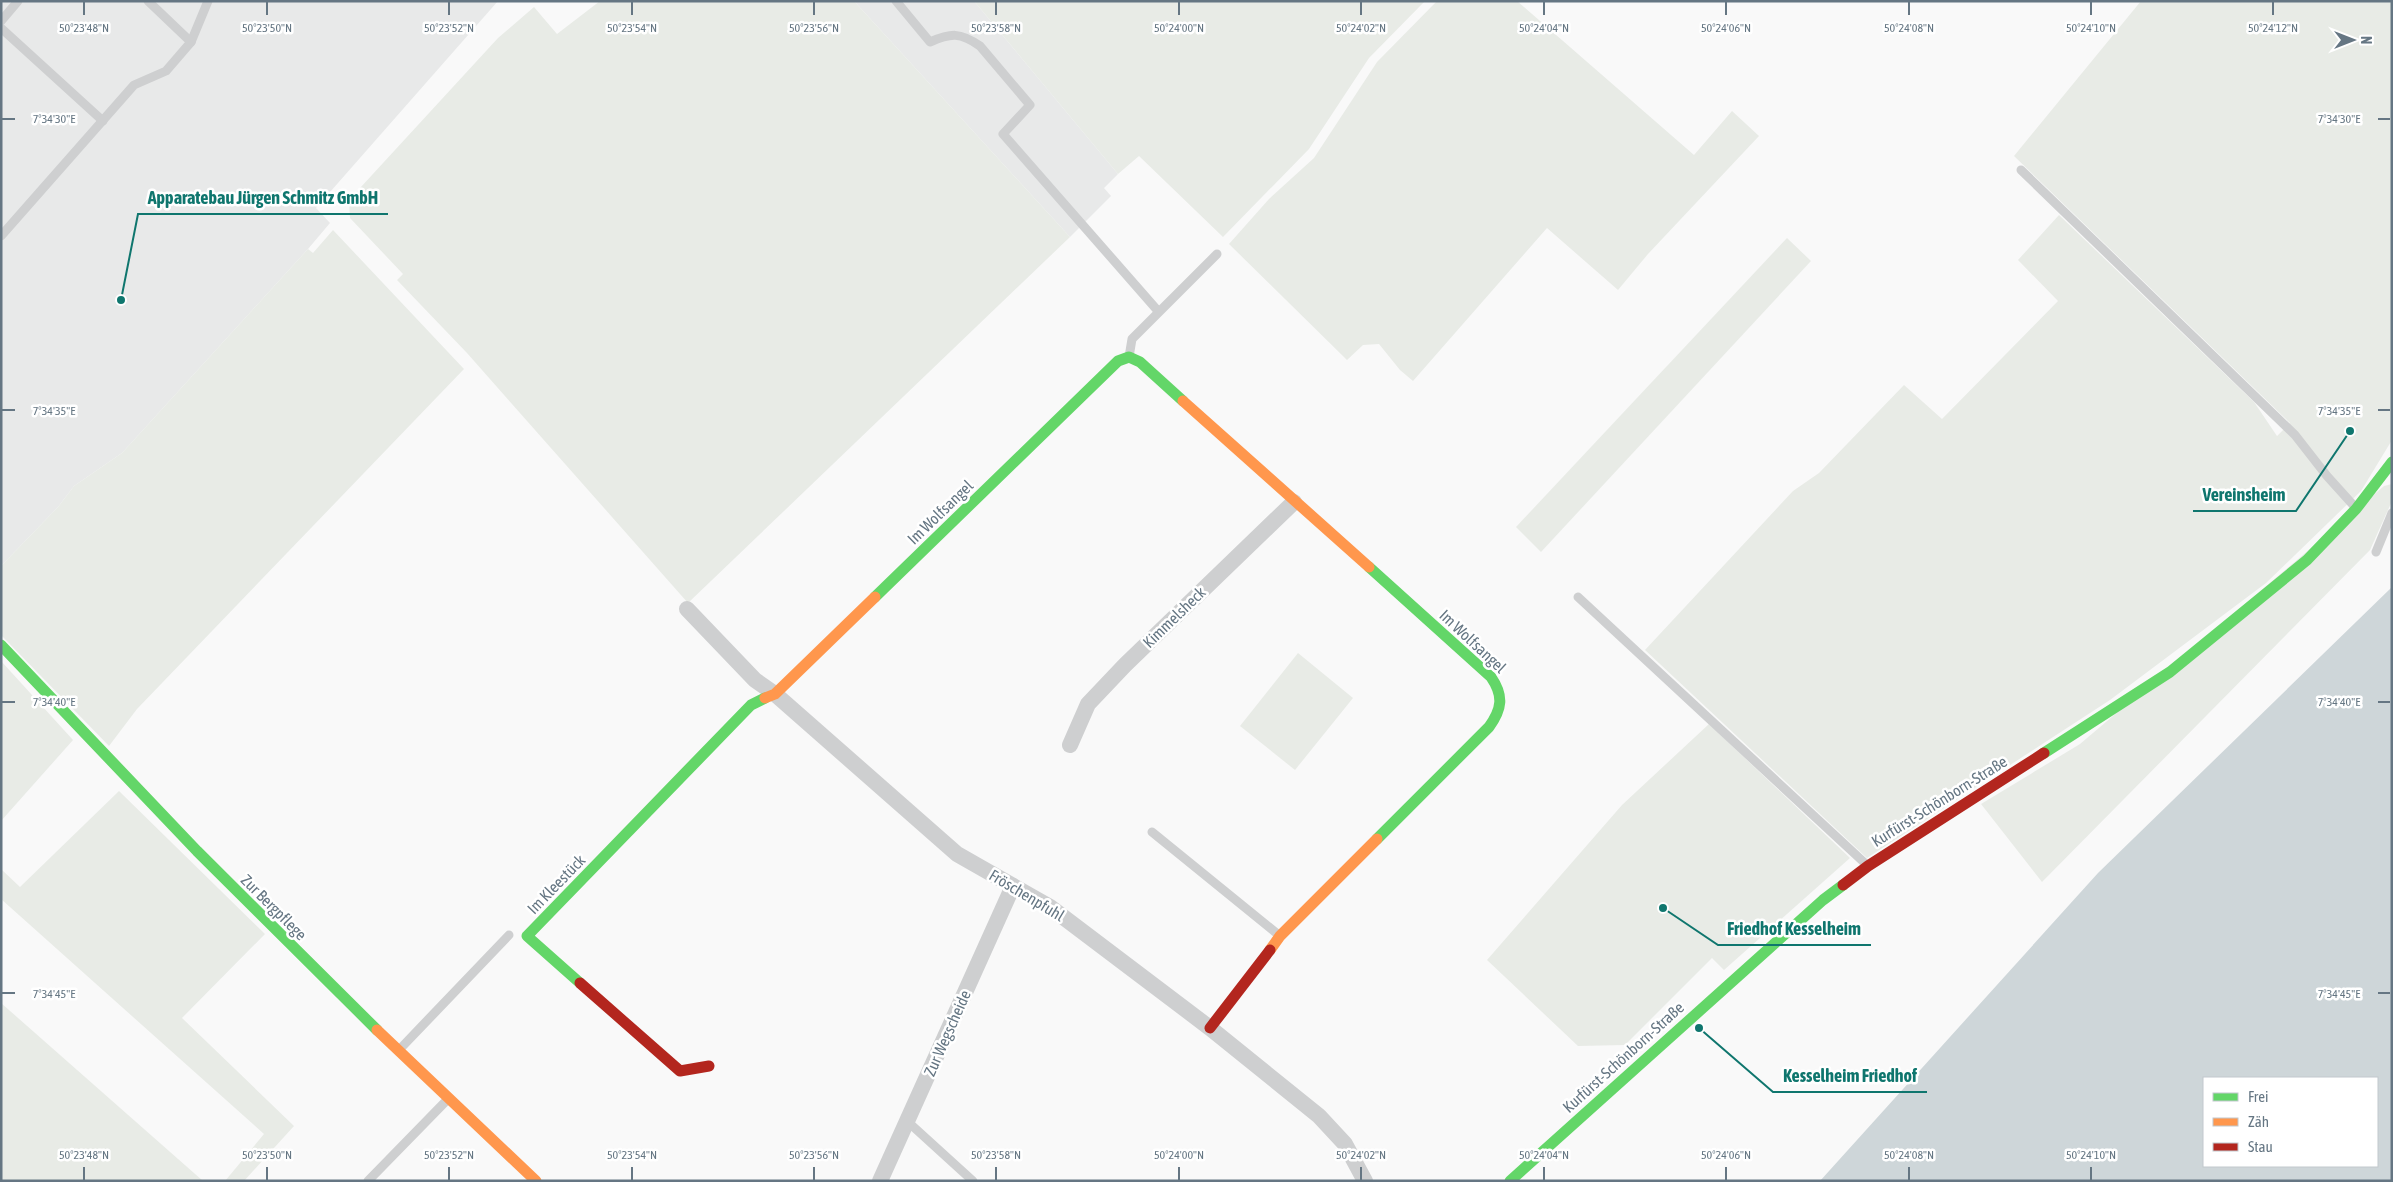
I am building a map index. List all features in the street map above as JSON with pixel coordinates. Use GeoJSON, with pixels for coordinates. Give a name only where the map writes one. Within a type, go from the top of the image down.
{"type":"FeatureCollection","features":[{"type":"Feature","properties":{"kind":"street","name":"Im Wolfsangel"},"geometry":{"type":"LineString","coordinates":[[775,694],[1118,361],[1129,357],[1140,362],[1491,677],[1499,688],[1502,701],[1499,715],[1490,727],[1280,936],[1210,1028]]}},
{"type":"Feature","properties":{"kind":"street","name":"Kurfürst-Schönborn-Straße"},"geometry":{"type":"LineString","coordinates":[[1510,1181],[1816,907],[1868,866],[2170,672],[2307,560],[2356,509],[2392,462]]}},
{"type":"Feature","properties":{"kind":"street","name":"Kimmelsheck"},"geometry":{"type":"LineString","coordinates":[[1070,745],[1088,704],[1094,697],[1125,664],[1294,502]]}},
{"type":"Feature","properties":{"kind":"street","name":"Fröschenpfuhl"},"geometry":{"type":"LineString","coordinates":[[687,609],[755,680],[775,694],[956,854],[1050,907],[1210,1028],[1319,1116],[1345,1144],[1364,1181]]}},
{"type":"Feature","properties":{"kind":"street","name":"Zur Bergpflege"},"geometry":{"type":"LineString","coordinates":[[1,645],[86,737],[275,932],[536,1181]]}},
{"type":"Feature","properties":{"kind":"street","name":"Im Kleestück"},"geometry":{"type":"LineString","coordinates":[[709,1066],[680,1072],[527,936],[751,705],[775,694]]}},
{"type":"Feature","properties":{"kind":"street","name":"Zur Wegscheide"},"geometry":{"type":"LineString","coordinates":[[880,1181],[1013,886]]}},
{"type":"Feature","properties":{"kind":"lane"},"geometry":{"type":"LineString","coordinates":[[1,21],[18,1]]}},
{"type":"Feature","properties":{"kind":"lane"},"geometry":{"type":"LineString","coordinates":[[148,1],[191,42]]}},
{"type":"Feature","properties":{"kind":"lane"},"geometry":{"type":"LineString","coordinates":[[1,235],[134,86],[166,71],[191,42],[208,1]]}},
{"type":"Feature","properties":{"kind":"lane"},"geometry":{"type":"LineString","coordinates":[[896,1],[930,42],[949,34],[971,40],[980,46],[1030,105],[1003,134],[1158,311]]}},
{"type":"Feature","properties":{"kind":"lane"},"geometry":{"type":"LineString","coordinates":[[1,28],[103,121]]}},
{"type":"Feature","properties":{"kind":"lane"},"geometry":{"type":"LineString","coordinates":[[2021,170],[2295,435],[2356,509]]}},
{"type":"Feature","properties":{"kind":"lane"},"geometry":{"type":"LineString","coordinates":[[1129,357],[1132,339],[1217,254]]}},
{"type":"Feature","properties":{"kind":"lane"},"geometry":{"type":"LineString","coordinates":[[2376,552],[2392,513]]}},
{"type":"Feature","properties":{"kind":"lane"},"geometry":{"type":"LineString","coordinates":[[1578,597],[1868,866]]}},
{"type":"Feature","properties":{"kind":"lane"},"geometry":{"type":"LineString","coordinates":[[1152,832],[1280,936]]}},
{"type":"Feature","properties":{"kind":"lane"},"geometry":{"type":"LineString","coordinates":[[399,1050],[509,935]]}},
{"type":"Feature","properties":{"kind":"lane"},"geometry":{"type":"LineString","coordinates":[[368,1181],[449,1098]]}},
{"type":"Feature","properties":{"kind":"lane"},"geometry":{"type":"LineString","coordinates":[[907,1121],[973,1181]]}},
{"type":"Feature","properties":{"kind":"shaded area"},"geometry":{"type":"Polygon","coordinates":[[[1,1],[498,1],[316,208],[330,223],[308,249],[122,453],[74,486],[58,507],[1,566],[1,1]]]}},
{"type":"Feature","properties":{"kind":"shaded area"},"geometry":{"type":"Polygon","coordinates":[[[600,1],[854,1],[1070,237],[688,603],[467,353],[397,280],[403,274],[350,218],[349,200],[498,38],[534,7],[557,34],[600,1]]]}},
{"type":"Feature","properties":{"kind":"shaded area"},"geometry":{"type":"Polygon","coordinates":[[[854,1],[974,1],[1118,174],[1104,188],[1111,196],[1070,237],[854,1]]]}},
{"type":"Feature","properties":{"kind":"shaded area"},"geometry":{"type":"Polygon","coordinates":[[[974,1],[1425,1],[1369,58],[1309,149],[1223,237],[1139,156],[1118,174],[974,1]]]}},
{"type":"Feature","properties":{"kind":"shaded area"},"geometry":{"type":"Polygon","coordinates":[[[1437,1],[1517,1],[1694,155],[1732,111],[1759,136],[1648,254],[1618,290],[1547,228],[1413,381],[1400,370],[1379,344],[1363,345],[1347,360],[1229,244],[1269,199],[1314,158],[1377,62],[1437,1]]]}},
{"type":"Feature","properties":{"kind":"shaded area"},"geometry":{"type":"Polygon","coordinates":[[[2141,1],[2392,1],[2392,440],[2361,491],[2266,583],[2110,700],[1867,858],[1645,650],[1793,491],[1819,473],[1904,385],[1942,419],[2058,301],[2018,260],[2059,215],[2254,402],[2277,436],[2290,423],[2014,156],[2141,1]]]}},
{"type":"Feature","properties":{"kind":"shaded area"},"geometry":{"type":"Polygon","coordinates":[[[333,230],[464,369],[137,709],[109,746],[1,635],[1,566],[58,507],[74,486],[122,453],[308,249],[313,253],[333,230]]]}},
{"type":"Feature","properties":{"kind":"shaded area"},"geometry":{"type":"Polygon","coordinates":[[[1787,238],[1811,261],[1541,552],[1516,527],[1787,238]]]}},
{"type":"Feature","properties":{"kind":"shaded area"},"geometry":{"type":"Polygon","coordinates":[[[2392,484],[2392,501],[2370,550],[2042,882],[1981,804],[2080,744],[2384,486],[2392,484]]]}},
{"type":"Feature","properties":{"kind":"shaded area"},"geometry":{"type":"Polygon","coordinates":[[[2392,587],[2392,1181],[1820,1181],[2098,873],[2392,587]]]}},
{"type":"Feature","properties":{"kind":"shaded area"},"geometry":{"type":"Polygon","coordinates":[[[1298,653],[1353,698],[1295,770],[1240,726],[1298,653]]]}},
{"type":"Feature","properties":{"kind":"shaded area"},"geometry":{"type":"Polygon","coordinates":[[[1,661],[73,740],[1,821],[1,661]]]}},
{"type":"Feature","properties":{"kind":"shaded area"},"geometry":{"type":"Polygon","coordinates":[[[1709,724],[1850,858],[1724,970],[1712,958],[1625,1045],[1578,1046],[1487,960],[1622,805],[1709,724]]]}},
{"type":"Feature","properties":{"kind":"shaded area"},"geometry":{"type":"Polygon","coordinates":[[[119,791],[265,934],[182,1018],[294,1126],[244,1181],[225,1181],[264,1134],[1,899],[1,869],[20,887],[119,791]]]}},
{"type":"Feature","properties":{"kind":"shaded area"},"geometry":{"type":"Polygon","coordinates":[[[1,1003],[203,1181],[1,1181],[1,1003]]]}},
{"type":"Feature","properties":{"kind":"traffic: fast"},"geometry":{"type":"LineString","coordinates":[[875,597],[1118,361],[1129,357],[1140,362],[1183,401]]}},
{"type":"Feature","properties":{"kind":"traffic: fast"},"geometry":{"type":"LineString","coordinates":[[2044,753],[2170,672],[2307,560],[2356,509],[2392,462]]}},
{"type":"Feature","properties":{"kind":"traffic: fast"},"geometry":{"type":"LineString","coordinates":[[1369,567],[1491,677],[1500,696],[1497,714],[1489,727],[1377,839]]}},
{"type":"Feature","properties":{"kind":"traffic: fast"},"geometry":{"type":"LineString","coordinates":[[1,645],[197,851],[377,1030]]}},
{"type":"Feature","properties":{"kind":"traffic: fast"},"geometry":{"type":"LineString","coordinates":[[580,983],[527,936],[751,705],[765,698]]}},
{"type":"Feature","properties":{"kind":"traffic: fast"},"geometry":{"type":"LineString","coordinates":[[1510,1181],[1823,900],[1843,885]]}},
{"type":"Feature","properties":{"kind":"traffic: slow"},"geometry":{"type":"LineString","coordinates":[[1183,401],[1369,567]]}},
{"type":"Feature","properties":{"kind":"traffic: slow"},"geometry":{"type":"LineString","coordinates":[[765,698],[775,694],[875,597]]}},
{"type":"Feature","properties":{"kind":"traffic: slow"},"geometry":{"type":"LineString","coordinates":[[1270,950],[1280,936],[1377,839]]}},
{"type":"Feature","properties":{"kind":"traffic: slow"},"geometry":{"type":"LineString","coordinates":[[377,1030],[536,1181]]}},
{"type":"Feature","properties":{"kind":"traffic: jam"},"geometry":{"type":"LineString","coordinates":[[1843,885],[1868,866],[2044,753]]}},
{"type":"Feature","properties":{"kind":"traffic: jam"},"geometry":{"type":"LineString","coordinates":[[1210,1028],[1270,950]]}},
{"type":"Feature","properties":{"kind":"traffic: jam"},"geometry":{"type":"LineString","coordinates":[[580,983],[680,1071],[709,1066]]}},
{"type":"Feature","properties":{"kind":"place","name":"Apparatebau Jürgen Schmitz GmbH"},"geometry":{"type":"Point","coordinates":[121,300]}},
{"type":"Feature","properties":{"kind":"place","name":"Vereinsheim"},"geometry":{"type":"Point","coordinates":[2350,431]}},
{"type":"Feature","properties":{"kind":"place","name":"Friedhof Kesselheim"},"geometry":{"type":"Point","coordinates":[1663,908]}},
{"type":"Feature","properties":{"kind":"place","name":"Kesselheim Friedhof"},"geometry":{"type":"Point","coordinates":[1699,1028]}}]}
